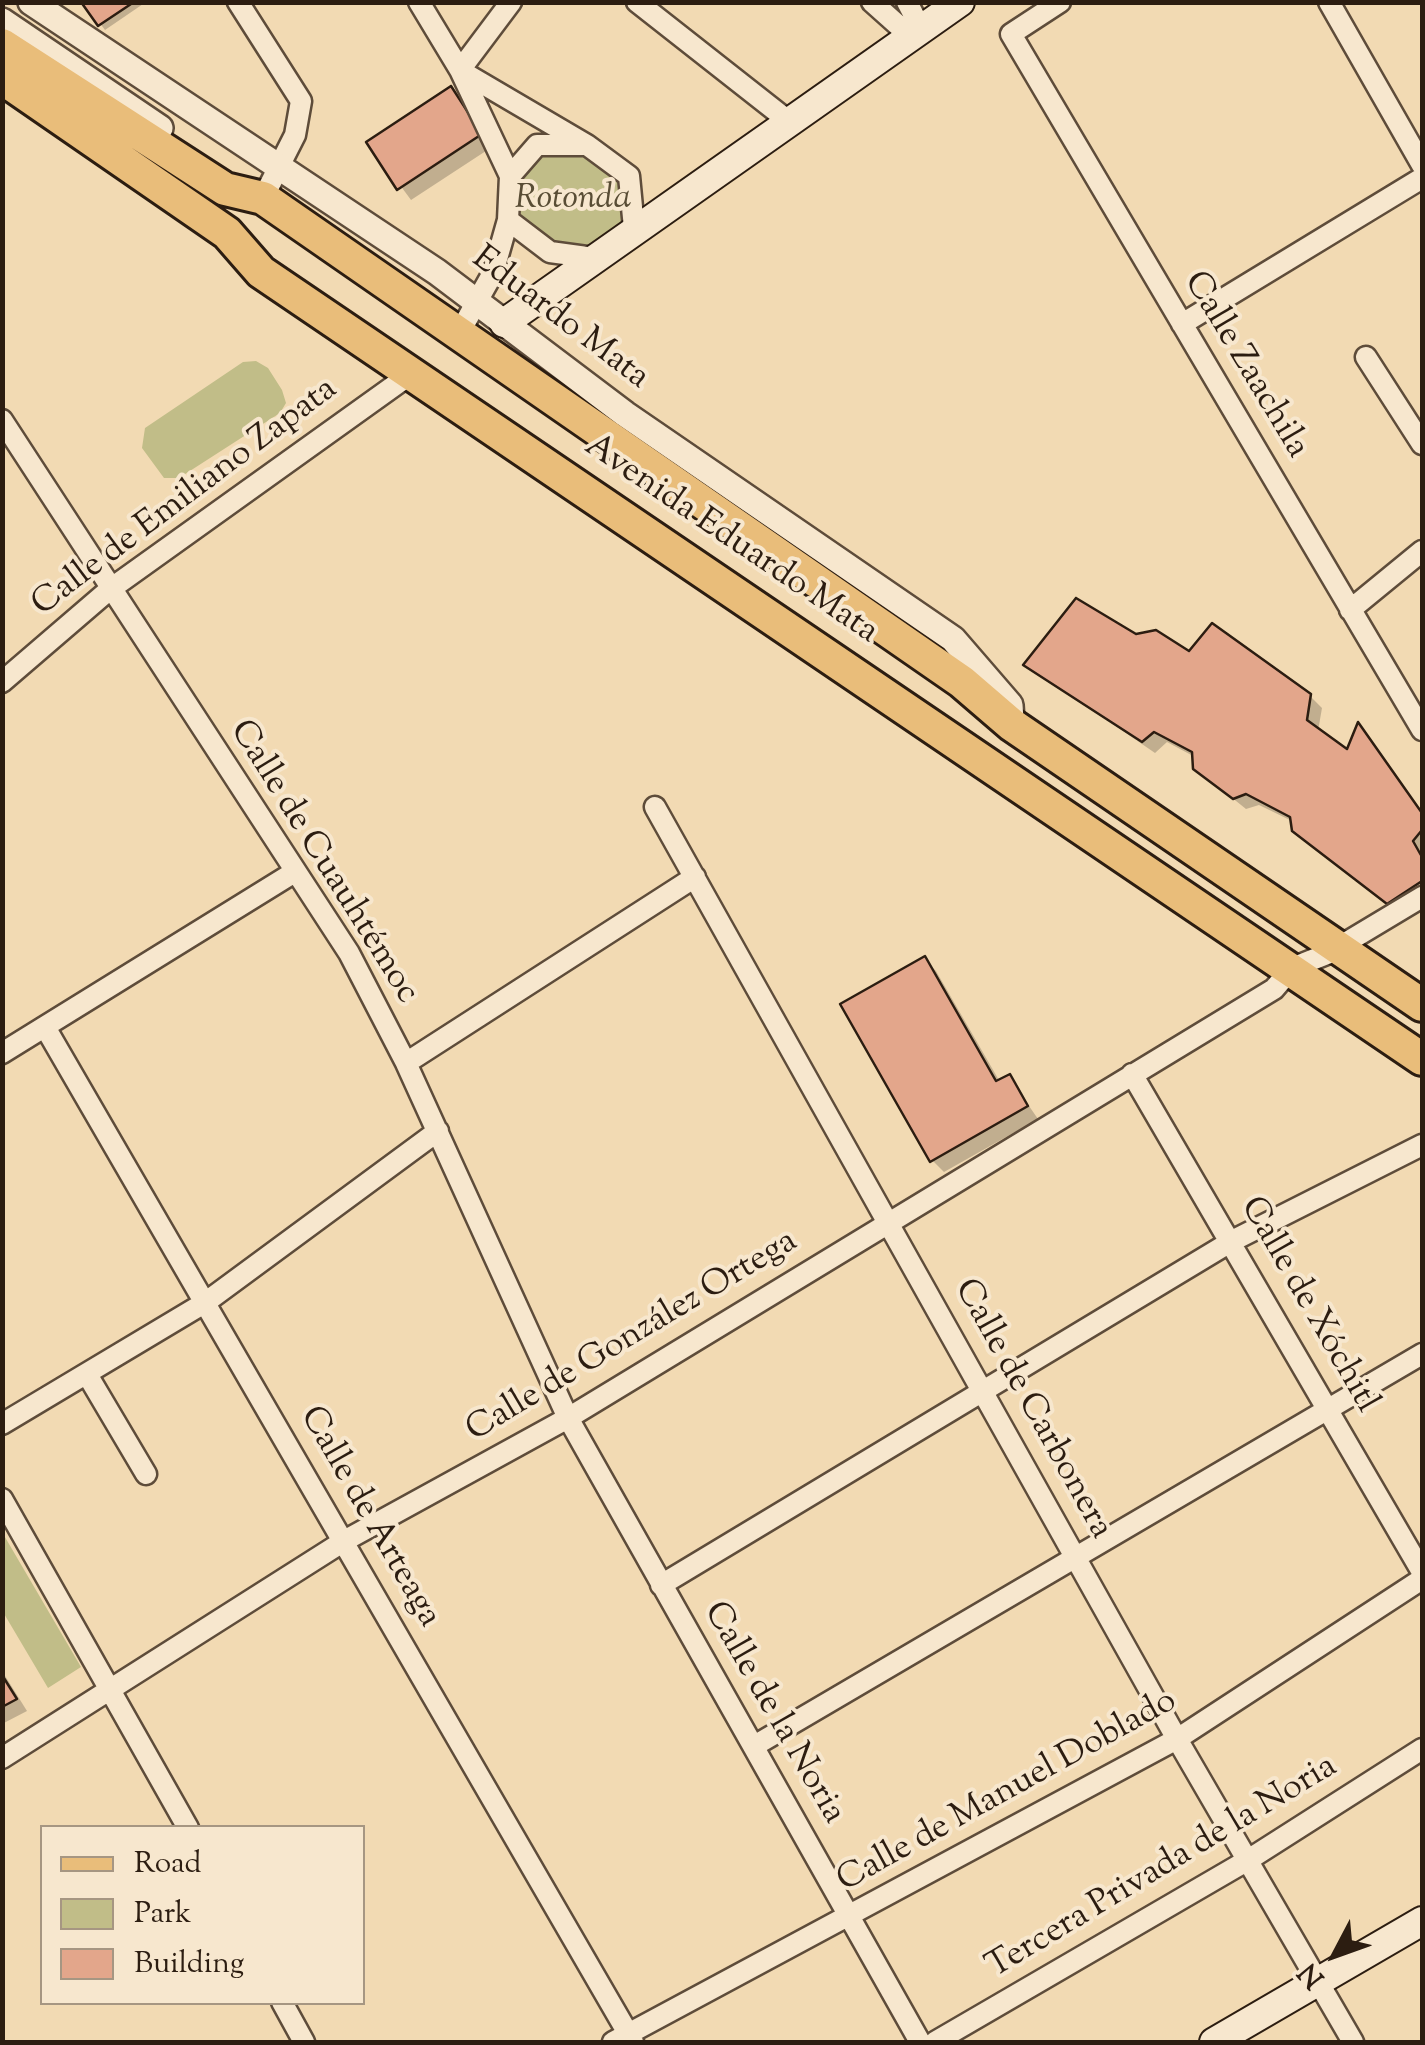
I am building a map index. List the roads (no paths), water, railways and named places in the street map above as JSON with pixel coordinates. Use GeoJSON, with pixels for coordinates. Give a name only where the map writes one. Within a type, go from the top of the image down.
{"type":"FeatureCollection","features":[{"type":"Feature","properties":{"kind":"main road"},"geometry":{"type":"LineString","coordinates":[[504,323],[634,228],[791,122],[912,21],[960,2]]}},
{"type":"Feature","properties":{"kind":"main road","name":"Avenida Eduardo Mata"},"geometry":{"type":"LineString","coordinates":[[2,45],[224,189],[263,198],[962,682],[1012,725],[1335,950],[1422,1005]]}},
{"type":"Feature","properties":{"kind":"main road","name":"Avenida Eduardo Mata"},"geometry":{"type":"LineString","coordinates":[[2,78],[227,233],[261,272],[1422,1058]]}},
{"type":"Feature","properties":{"kind":"main road"},"geometry":{"type":"LineString","coordinates":[[818,649],[850,657],[930,710],[944,707],[962,682]]}},
{"type":"Feature","properties":{"kind":"main road"},"geometry":{"type":"LineString","coordinates":[[1214,2042],[1422,1921]]}},
{"type":"Feature","properties":{"kind":"street","name":"Eduardo Mata"},"geometry":{"type":"LineString","coordinates":[[31,2],[57,13],[437,272],[625,414],[953,640],[1010,704],[1012,725]]}},
{"type":"Feature","properties":{"kind":"street"},"geometry":{"type":"LineString","coordinates":[[2,21],[263,198],[295,136],[301,102],[238,2]]}},
{"type":"Feature","properties":{"kind":"street"},"geometry":{"type":"LineString","coordinates":[[419,2],[460,70],[510,176],[508,220],[494,273],[458,335]]}},
{"type":"Feature","properties":{"kind":"street"},"geometry":{"type":"LineString","coordinates":[[460,70],[512,2]]}},
{"type":"Feature","properties":{"kind":"street"},"geometry":{"type":"LineString","coordinates":[[637,2],[791,122]]}},
{"type":"Feature","properties":{"kind":"street"},"geometry":{"type":"LineString","coordinates":[[872,2],[912,21]]}},
{"type":"Feature","properties":{"kind":"street","name":"Calle Zaachila"},"geometry":{"type":"LineString","coordinates":[[1060,2],[1010,34],[1422,730]]}},
{"type":"Feature","properties":{"kind":"street"},"geometry":{"type":"LineString","coordinates":[[1329,2],[1422,165]]}},
{"type":"Feature","properties":{"kind":"street"},"geometry":{"type":"LineString","coordinates":[[460,70],[586,145],[629,176],[634,228]]}},
{"type":"Feature","properties":{"kind":"street"},"geometry":{"type":"LineString","coordinates":[[2,97],[261,272]]}},
{"type":"Feature","properties":{"kind":"street"},"geometry":{"type":"LineString","coordinates":[[510,176],[537,146],[586,145]]}},
{"type":"Feature","properties":{"kind":"street"},"geometry":{"type":"LineString","coordinates":[[1182,324],[1422,178]]}},
{"type":"Feature","properties":{"kind":"street"},"geometry":{"type":"LineString","coordinates":[[508,220],[550,252],[594,258]]}},
{"type":"Feature","properties":{"kind":"street"},"geometry":{"type":"LineString","coordinates":[[1366,358],[1422,444]]}},
{"type":"Feature","properties":{"kind":"street","name":"Calle de Emiliano Zapata"},"geometry":{"type":"LineString","coordinates":[[2,682],[109,590],[412,373]]}},
{"type":"Feature","properties":{"kind":"street","name":"Calle de Cuauhtémoc"},"geometry":{"type":"LineString","coordinates":[[2,420],[348,953],[406,1062],[568,1418]]}},
{"type":"Feature","properties":{"kind":"street"},"geometry":{"type":"LineString","coordinates":[[1350,610],[1422,551]]}},
{"type":"Feature","properties":{"kind":"street","name":"Calle de Carbonera"},"geometry":{"type":"LineString","coordinates":[[655,807],[1177,1739],[1353,2042]]}},
{"type":"Feature","properties":{"kind":"street"},"geometry":{"type":"LineString","coordinates":[[2,1052],[293,873]]}},
{"type":"Feature","properties":{"kind":"street"},"geometry":{"type":"LineString","coordinates":[[406,1062],[695,877]]}},
{"type":"Feature","properties":{"kind":"street","name":"Calle de González Ortega"},"geometry":{"type":"LineString","coordinates":[[2,1758],[344,1541],[568,1418],[1274,990],[1292,968],[1335,950],[1422,898]]}},
{"type":"Feature","properties":{"kind":"street","name":"Calle de Arteaga"},"geometry":{"type":"LineString","coordinates":[[46,1027],[344,1541],[625,2040]]}},
{"type":"Feature","properties":{"kind":"street","name":"Calle de Xóchitl"},"geometry":{"type":"LineString","coordinates":[[1132,1074],[1328,1406],[1422,1576]]}},
{"type":"Feature","properties":{"kind":"street"},"geometry":{"type":"LineString","coordinates":[[2,1424],[206,1302],[438,1131]]}},
{"type":"Feature","properties":{"kind":"street"},"geometry":{"type":"LineString","coordinates":[[661,1585],[1232,1241],[1422,1145]]}},
{"type":"Feature","properties":{"kind":"street"},"geometry":{"type":"LineString","coordinates":[[754,1746],[1422,1354]]}},
{"type":"Feature","properties":{"kind":"street"},"geometry":{"type":"LineString","coordinates":[[88,1376],[146,1474]]}},
{"type":"Feature","properties":{"kind":"street","name":"Calle de la Noria"},"geometry":{"type":"LineString","coordinates":[[568,1418],[920,2042]]}},
{"type":"Feature","properties":{"kind":"street"},"geometry":{"type":"LineString","coordinates":[[2,1499],[112,1687],[186,1825]]}},
{"type":"Feature","properties":{"kind":"street","name":"Calle de Manuel Doblado"},"geometry":{"type":"LineString","coordinates":[[625,2040],[1177,1739],[1422,1576]]}},
{"type":"Feature","properties":{"kind":"street","name":"Tercera Privada de la Noria"},"geometry":{"type":"LineString","coordinates":[[936,2042],[1248,1860],[1422,1748]]}},
{"type":"Feature","properties":{"kind":"street"},"geometry":{"type":"LineString","coordinates":[[284,2005],[304,2042]]}},
{"type":"Feature","properties":{"kind":"park label","name":"Rotonda"},"geometry":{"type":"Point","coordinates":[573,201]}}]}
